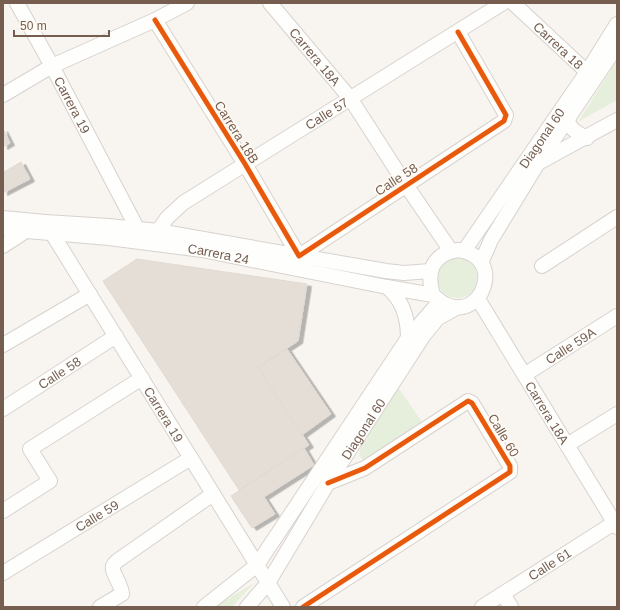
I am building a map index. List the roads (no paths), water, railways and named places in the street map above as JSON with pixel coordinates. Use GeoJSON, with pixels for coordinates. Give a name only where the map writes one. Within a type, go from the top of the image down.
{"type":"FeatureCollection","features":[{"type":"Feature","properties":{"kind":"street","name":"Carrera 19"},"geometry":{"type":"LineString","coordinates":[[17,3],[52,66],[137,228]]}},
{"type":"Feature","properties":{"kind":"street"},"geometry":{"type":"LineString","coordinates":[[3,95],[52,66],[155,20],[187,3]]}},
{"type":"Feature","properties":{"kind":"street","name":"Carrera 18A"},"geometry":{"type":"LineString","coordinates":[[270,3],[350,98],[406,186],[458,251]]}},
{"type":"Feature","properties":{"kind":"street","name":"Calle 57"},"geometry":{"type":"LineString","coordinates":[[158,231],[167,218],[183,203],[503,3]]}},
{"type":"Feature","properties":{"kind":"street","name":"Carrera 18"},"geometry":{"type":"LineString","coordinates":[[512,3],[587,72]]}},
{"type":"Feature","properties":{"kind":"street","name":"Carrera 18B"},"geometry":{"type":"LineString","coordinates":[[155,20],[245,164],[299,256]]}},
{"type":"Feature","properties":{"kind":"street","name":"Diagonal 60"},"geometry":{"type":"LineString","coordinates":[[458,251],[587,72],[617,24]]}},
{"type":"Feature","properties":{"kind":"street","name":"Calle 58"},"geometry":{"type":"LineString","coordinates":[[299,256],[504,121],[506,115],[458,32]]}},
{"type":"Feature","properties":{"kind":"street","name":"Diagonal 60"},"geometry":{"type":"LineString","coordinates":[[481,263],[491,240],[538,163],[617,46]]}},
{"type":"Feature","properties":{"kind":"street"},"geometry":{"type":"LineString","coordinates":[[568,120],[569,126],[572,129],[587,138]]}},
{"type":"Feature","properties":{"kind":"street"},"geometry":{"type":"LineString","coordinates":[[538,163],[617,122]]}},
{"type":"Feature","properties":{"kind":"street"},"geometry":{"type":"LineString","coordinates":[[542,266],[617,217]]}},
{"type":"Feature","properties":{"kind":"street","name":"Carrera 24"},"geometry":{"type":"LineString","coordinates":[[3,218],[109,238],[202,250],[436,298]]}},
{"type":"Feature","properties":{"kind":"street","name":"Carrera 19"},"geometry":{"type":"LineString","coordinates":[[41,226],[90,294],[268,583],[280,606]]}},
{"type":"Feature","properties":{"kind":"street"},"geometry":{"type":"LineString","coordinates":[[3,246],[41,226]]}},
{"type":"Feature","properties":{"kind":"street","name":"Carrera 24"},"geometry":{"type":"LineString","coordinates":[[3,229],[41,226],[137,228],[386,271],[404,273],[430,271]]}},
{"type":"Feature","properties":{"kind":"street"},"geometry":{"type":"LineString","coordinates":[[458,251],[477,258],[481,263],[485,270],[486,278],[485,286],[478,299],[468,305],[458,307],[445,304],[436,298],[430,285],[430,271],[435,261],[442,255],[458,251]]}},
{"type":"Feature","properties":{"kind":"street"},"geometry":{"type":"LineString","coordinates":[[387,287],[395,293],[403,309],[408,326],[408,338]]}},
{"type":"Feature","properties":{"kind":"street"},"geometry":{"type":"LineString","coordinates":[[3,345],[90,294]]}},
{"type":"Feature","properties":{"kind":"street","name":"Diagonal 60"},"geometry":{"type":"LineString","coordinates":[[257,565],[436,298]]}},
{"type":"Feature","properties":{"kind":"street","name":"Carrera 18A"},"geometry":{"type":"LineString","coordinates":[[478,299],[616,523]]}},
{"type":"Feature","properties":{"kind":"street","name":"Diagonal 60"},"geometry":{"type":"LineString","coordinates":[[268,583],[328,483],[424,335],[438,318],[458,307]]}},
{"type":"Feature","properties":{"kind":"street","name":"Calle 59A"},"geometry":{"type":"LineString","coordinates":[[524,375],[617,316]]}},
{"type":"Feature","properties":{"kind":"street","name":"Calle 58"},"geometry":{"type":"LineString","coordinates":[[3,409],[116,336]]}},
{"type":"Feature","properties":{"kind":"street"},"geometry":{"type":"LineString","coordinates":[[3,511],[50,481],[30,449],[142,378]]}},
{"type":"Feature","properties":{"kind":"street","name":"Calle 60"},"geometry":{"type":"LineString","coordinates":[[303,607],[510,472],[510,466],[480,416],[472,404],[468,401],[365,468],[328,483]]}},
{"type":"Feature","properties":{"kind":"street"},"geometry":{"type":"LineString","coordinates":[[567,445],[617,414]]}},
{"type":"Feature","properties":{"kind":"street"},"geometry":{"type":"LineString","coordinates":[[352,447],[356,460],[365,468]]}},
{"type":"Feature","properties":{"kind":"street","name":"Calle 59"},"geometry":{"type":"LineString","coordinates":[[3,573],[191,458]]}},
{"type":"Feature","properties":{"kind":"street"},"geometry":{"type":"LineString","coordinates":[[100,607],[122,594],[122,588],[113,570],[113,566],[117,561],[213,494]]}},
{"type":"Feature","properties":{"kind":"street","name":"Calle 61"},"geometry":{"type":"LineString","coordinates":[[482,607],[616,523]]}},
{"type":"Feature","properties":{"kind":"street"},"geometry":{"type":"LineString","coordinates":[[204,607],[257,565]]}},
{"type":"Feature","properties":{"kind":"street"},"geometry":{"type":"LineString","coordinates":[[247,607],[268,583]]}},
{"type":"Feature","properties":{"kind":"street"},"geometry":{"type":"LineString","coordinates":[[503,594],[511,607]]}}]}
